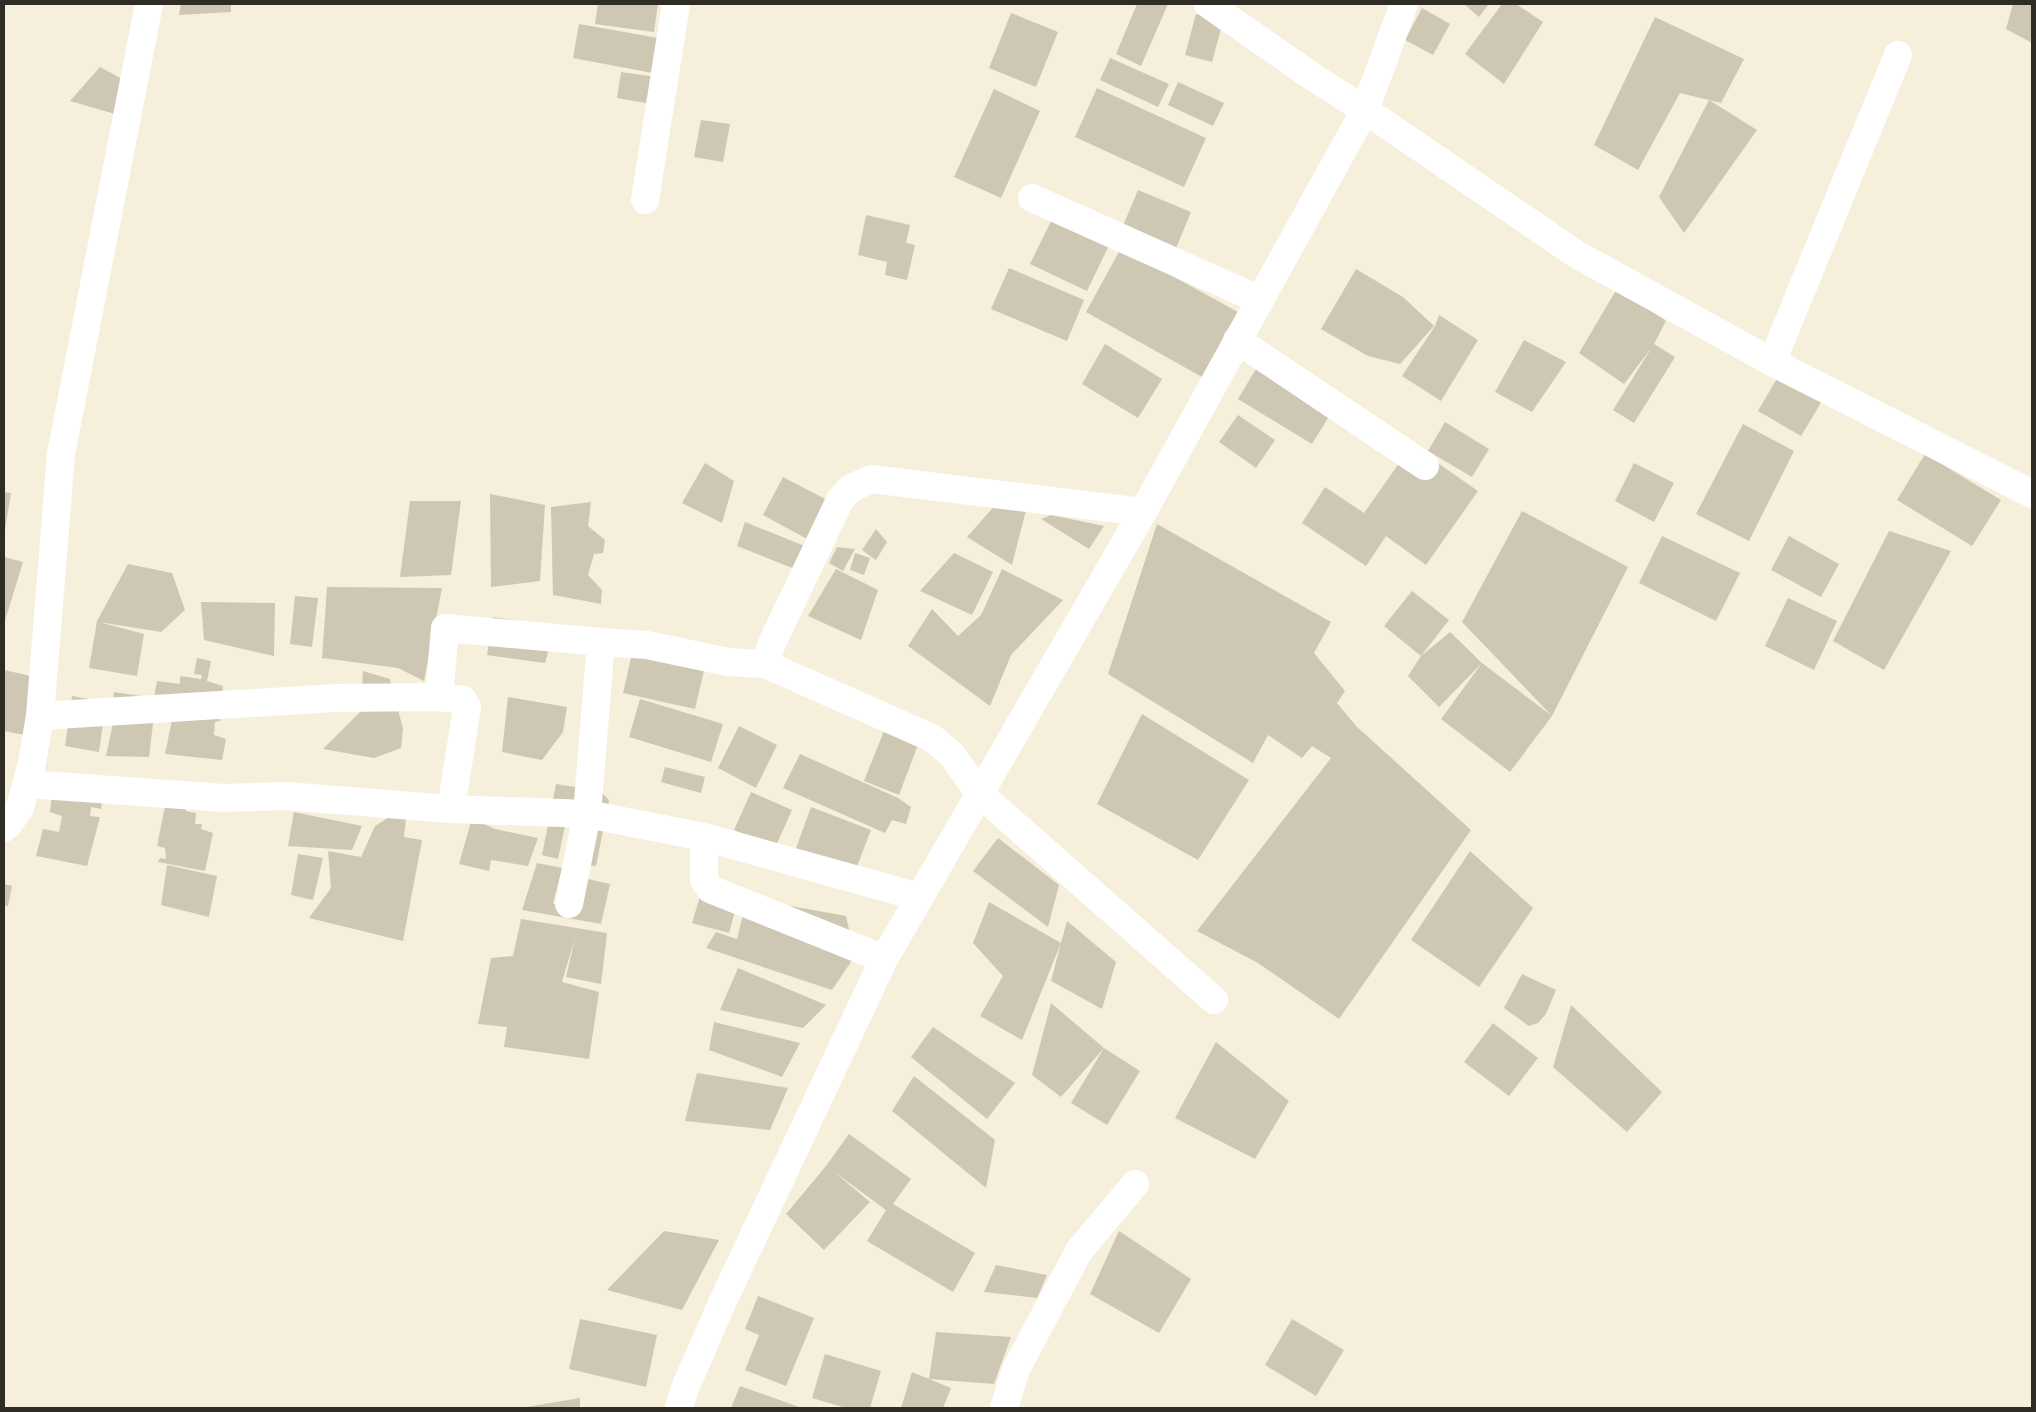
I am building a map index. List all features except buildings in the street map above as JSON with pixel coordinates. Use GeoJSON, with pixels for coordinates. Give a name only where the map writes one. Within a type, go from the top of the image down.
{"type":"FeatureCollection","features":[{"type":"Feature","properties":{"kind":"street"},"geometry":{"type":"LineString","coordinates":[[4,828],[20,808],[27,784],[40,716],[61,454],[148,4]]}},
{"type":"Feature","properties":{"kind":"street"},"geometry":{"type":"LineString","coordinates":[[645,200],[676,4]]}},
{"type":"Feature","properties":{"kind":"street"},"geometry":{"type":"LineString","coordinates":[[1208,4],[1576,254],[1772,362],[2032,494]]}},
{"type":"Feature","properties":{"kind":"street"},"geometry":{"type":"LineString","coordinates":[[679,1408],[685,1388],[722,1303],[884,959],[1143,512],[1365,110],[1404,4]]}},
{"type":"Feature","properties":{"kind":"street"},"geometry":{"type":"LineString","coordinates":[[1772,362],[1898,55]]}},
{"type":"Feature","properties":{"kind":"street"},"geometry":{"type":"LineString","coordinates":[[1032,198],[1260,300]]}},
{"type":"Feature","properties":{"kind":"street"},"geometry":{"type":"LineString","coordinates":[[1237,340],[1425,466]]}},
{"type":"Feature","properties":{"kind":"street"},"geometry":{"type":"LineString","coordinates":[[765,664],[772,643],[840,500],[850,489],[871,479],[1143,512]]}},
{"type":"Feature","properties":{"kind":"street"},"geometry":{"type":"LineString","coordinates":[[439,697],[445,628],[647,646],[728,662],[765,664],[932,738],[952,754],[979,794],[1214,1000]]}},
{"type":"Feature","properties":{"kind":"street"},"geometry":{"type":"LineString","coordinates":[[569,904],[587,814],[601,642]]}},
{"type":"Feature","properties":{"kind":"street"},"geometry":{"type":"LineString","coordinates":[[40,716],[334,698],[439,697],[463,700],[466,702],[467,707],[450,809]]}},
{"type":"Feature","properties":{"kind":"street"},"geometry":{"type":"LineString","coordinates":[[27,784],[224,798],[286,796],[450,809],[587,814],[704,836],[919,898]]}},
{"type":"Feature","properties":{"kind":"street"},"geometry":{"type":"LineString","coordinates":[[704,836],[704,880],[710,889],[884,959]]}},
{"type":"Feature","properties":{"kind":"street"},"geometry":{"type":"LineString","coordinates":[[1004,1408],[1016,1369],[1080,1251],[1135,1184]]}}]}
